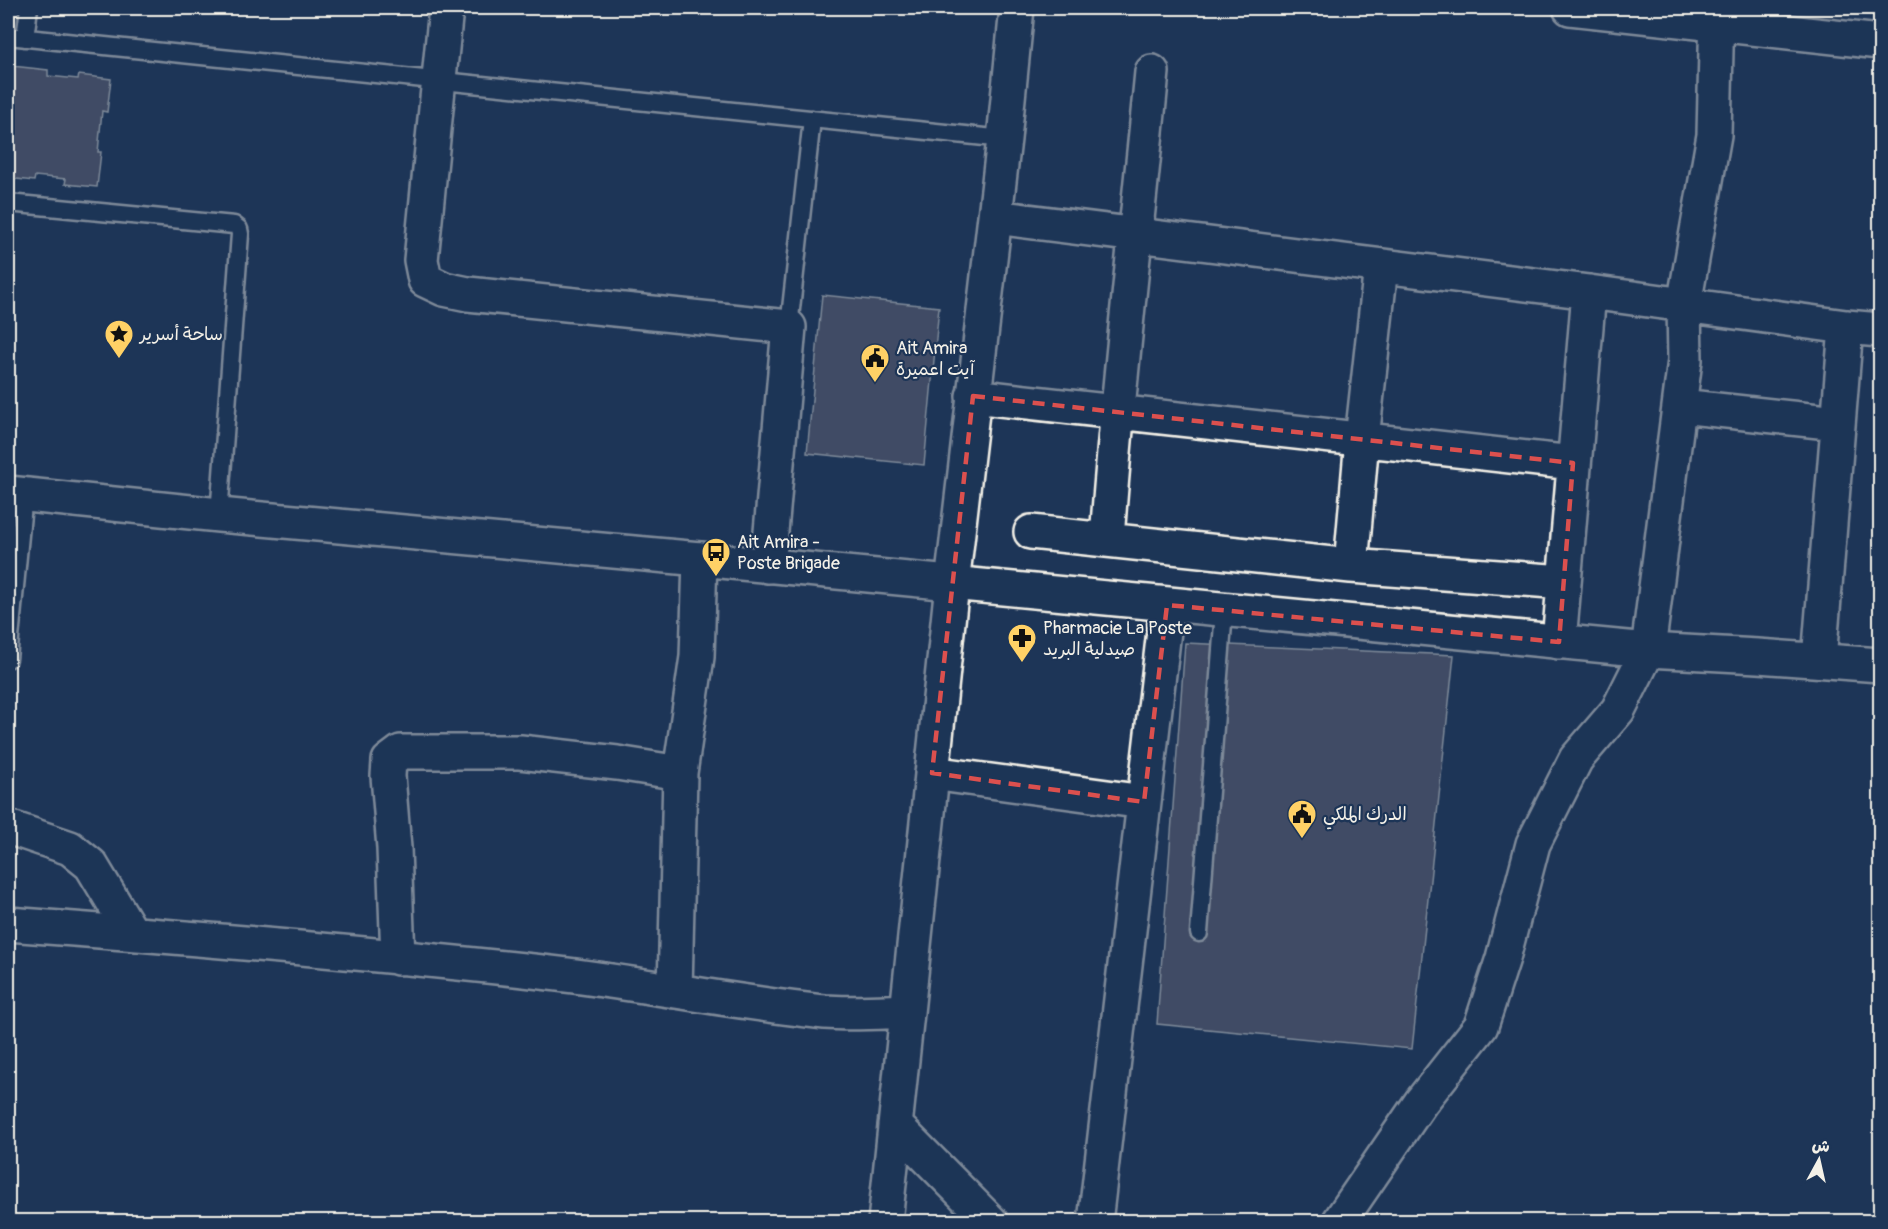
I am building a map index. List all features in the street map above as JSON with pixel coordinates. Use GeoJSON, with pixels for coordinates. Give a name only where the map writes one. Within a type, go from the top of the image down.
{"type":"FeatureCollection","features":[{"type":"Feature","properties":{"kind":"street"},"geometry":{"type":"LineString","coordinates":[[446,8],[421,260],[425,280],[444,289],[468,294],[789,327],[768,566]]}},
{"type":"Feature","properties":{"kind":"street"},"geometry":{"type":"LineString","coordinates":[[885,1221],[952,584],[1017,8]]}},
{"type":"Feature","properties":{"kind":"street"},"geometry":{"type":"LineString","coordinates":[[1570,8],[1716,15],[1881,42]]}},
{"type":"Feature","properties":{"kind":"street"},"geometry":{"type":"LineString","coordinates":[[1339,1221],[1421,1102],[1481,1026],[1503,958],[1533,844],[1576,759],[1618,711],[1648,650],[1685,360],[1684,304],[1714,135],[1716,15]]}},
{"type":"Feature","properties":{"kind":"street"},"geometry":{"type":"LineString","coordinates":[[1107,540],[1116,412],[1152,72]]}},
{"type":"Feature","properties":{"kind":"street"},"geometry":{"type":"LineString","coordinates":[[995,217],[1881,330]]}},
{"type":"Feature","properties":{"kind":"street"},"geometry":{"type":"LineString","coordinates":[[1351,566],[1381,266]]}},
{"type":"Feature","properties":{"kind":"street"},"geometry":{"type":"LineString","coordinates":[[1559,642],[1589,292]]}},
{"type":"Feature","properties":{"kind":"street"},"geometry":{"type":"LineString","coordinates":[[1819,660],[1846,327]]}},
{"type":"Feature","properties":{"kind":"street"},"geometry":{"type":"LineString","coordinates":[[973,396],[1573,463]]}},
{"type":"Feature","properties":{"kind":"street"},"geometry":{"type":"LineString","coordinates":[[1680,406],[1838,423]]}},
{"type":"Feature","properties":{"kind":"street"},"geometry":{"type":"LineString","coordinates":[[16,494],[1559,642],[1881,665]]}},
{"type":"Feature","properties":{"kind":"street"},"geometry":{"type":"LineString","coordinates":[[1031,532],[1351,566],[1564,582]]}},
{"type":"Feature","properties":{"kind":"street"},"geometry":{"type":"LineString","coordinates":[[675,991],[680,773],[697,657],[699,559]]}},
{"type":"Feature","properties":{"kind":"street"},"geometry":{"type":"LineString","coordinates":[[1095,1221],[1167,605]]}},
{"type":"Feature","properties":{"kind":"street"},"geometry":{"type":"LineString","coordinates":[[398,958],[394,848],[388,776],[389,761],[401,752],[520,752],[680,773]]}},
{"type":"Feature","properties":{"kind":"street"},"geometry":{"type":"LineString","coordinates":[[932,773],[1144,802]]}},
{"type":"Feature","properties":{"kind":"street"},"geometry":{"type":"LineString","coordinates":[[8,827],[70,848],[91,865],[132,933]]}},
{"type":"Feature","properties":{"kind":"street"},"geometry":{"type":"LineString","coordinates":[[8,924],[132,933],[534,971],[828,1012],[907,1011]]}},
{"type":"Feature","properties":{"kind":"street"},"geometry":{"type":"LineString","coordinates":[[896,1125],[991,1221]]}},
{"type":"Feature","properties":{"kind":"lane"},"geometry":{"type":"LineString","coordinates":[[25,38],[29,8]]}},
{"type":"Feature","properties":{"kind":"lane"},"geometry":{"type":"LineString","coordinates":[[8,36],[1004,139]]}},
{"type":"Feature","properties":{"kind":"lane"},"geometry":{"type":"LineString","coordinates":[[789,327],[812,119]]}},
{"type":"Feature","properties":{"kind":"lane"},"geometry":{"type":"LineString","coordinates":[[8,204],[234,225],[239,229],[219,515]]}},
{"type":"Feature","properties":{"kind":"lane"},"geometry":{"type":"LineString","coordinates":[[8,659],[16,494]]}},
{"type":"Feature","properties":{"kind":"lane"},"geometry":{"type":"LineString","coordinates":[[1199,933],[1224,611]]}},
{"type":"Feature","properties":{"kind":"highlighted area"},"geometry":{"type":"Polygon","coordinates":[[[973,396],[1573,463],[1559,642],[1167,605],[1144,802],[932,773],[973,396]]]}},
{"type":"Feature","properties":{"kind":"building"},"geometry":{"type":"Polygon","coordinates":[[[12,66],[48,70],[48,76],[78,79],[79,75],[111,79],[107,112],[102,111],[97,187],[65,184],[66,179],[35,176],[34,181],[8,178],[8,99],[12,66]]]}},
{"type":"Feature","properties":{"kind":"building"},"geometry":{"type":"Polygon","coordinates":[[[822,295],[939,307],[924,465],[807,453],[822,295]]]}},
{"type":"Feature","properties":{"kind":"building","name":"الدرك الملكي"},"geometry":{"type":"Polygon","coordinates":[[[1185,643],[1454,655],[1412,1049],[1157,1024],[1185,643]]]}},
{"type":"Feature","properties":{"kind":"place","name":"ساحة أسرير"},"geometry":{"type":"Point","coordinates":[119,360]}},
{"type":"Feature","properties":{"kind":"place","name":"Ait Amira آيت اعميرة"},"geometry":{"type":"Point","coordinates":[875,384]}},
{"type":"Feature","properties":{"kind":"place","name":"Ait Amira - Poste Brigade"},"geometry":{"type":"Point","coordinates":[716,578]}},
{"type":"Feature","properties":{"kind":"place","name":"Pharmacie La Poste صيدلية البريد"},"geometry":{"type":"Point","coordinates":[1022,664]}},
{"type":"Feature","properties":{"kind":"place","name":"الدرك الملكي"},"geometry":{"type":"Point","coordinates":[1302,840]}}]}
